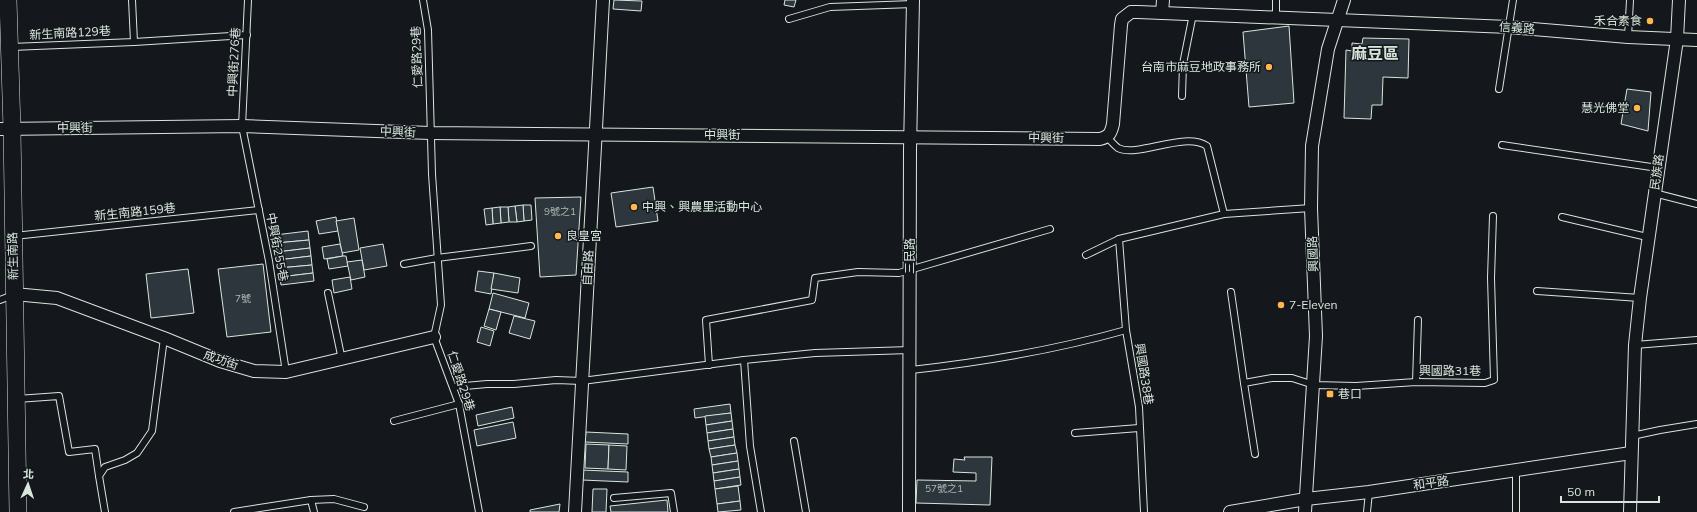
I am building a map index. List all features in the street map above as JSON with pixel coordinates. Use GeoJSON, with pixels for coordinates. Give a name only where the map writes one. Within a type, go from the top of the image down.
{"type":"FeatureCollection","features":[{"type":"Feature","properties":{"kind":"main road","name":"新生南路"},"geometry":{"type":"LineString","coordinates":[[8,0],[6,129],[13,236],[7,297],[16,399],[18,512]]}},
{"type":"Feature","properties":{"kind":"street","name":"自由路"},"geometry":{"type":"LineString","coordinates":[[575,512],[603,0]]}},
{"type":"Feature","properties":{"kind":"street"},"geometry":{"type":"LineString","coordinates":[[1162,13],[1163,0]]}},
{"type":"Feature","properties":{"kind":"street","name":"興國路"},"geometry":{"type":"LineString","coordinates":[[1305,512],[1314,385],[1316,325],[1311,208],[1312,146],[1328,49],[1344,0]]}},
{"type":"Feature","properties":{"kind":"street","name":"民族路"},"geometry":{"type":"LineString","coordinates":[[1630,512],[1635,345],[1654,193],[1677,39],[1679,0]]}},
{"type":"Feature","properties":{"kind":"street","name":"三民路"},"geometry":{"type":"LineString","coordinates":[[910,512],[910,136],[913,2]]}},
{"type":"Feature","properties":{"kind":"street"},"geometry":{"type":"LineString","coordinates":[[1107,137],[1112,132],[1114,124],[1122,19],[1131,12],[1337,21]]}},
{"type":"Feature","properties":{"kind":"street","name":"信義路"},"geometry":{"type":"LineString","coordinates":[[1337,21],[1509,27],[1628,37],[1697,40]]}},
{"type":"Feature","properties":{"kind":"street","name":"中興街"},"geometry":{"type":"LineString","coordinates":[[6,129],[242,126],[430,133],[910,136],[1100,139],[1107,137]]}},
{"type":"Feature","properties":{"kind":"street","name":"成功街"},"geometry":{"type":"LineString","coordinates":[[7,297],[57,298],[164,338],[220,361],[254,371],[286,372],[434,338]]}},
{"type":"Feature","properties":{"kind":"street","name":"和平路"},"geometry":{"type":"LineString","coordinates":[[1230,512],[1244,511],[1306,499],[1369,492],[1631,453]]}},
{"type":"Feature","properties":{"kind":"lane"},"geometry":{"type":"LineString","coordinates":[[132,0],[134,42]]}},
{"type":"Feature","properties":{"kind":"lane","name":"中興街276巷"},"geometry":{"type":"LineString","coordinates":[[242,126],[248,0]]}},
{"type":"Feature","properties":{"kind":"lane","name":"仁愛路29巷"},"geometry":{"type":"LineString","coordinates":[[423,0],[428,30],[430,133],[441,305],[434,338],[459,404],[479,512]]}},
{"type":"Feature","properties":{"kind":"lane"},"geometry":{"type":"LineString","coordinates":[[1276,0],[1276,18]]}},
{"type":"Feature","properties":{"kind":"lane"},"geometry":{"type":"LineString","coordinates":[[1499,89],[1513,0]]}},
{"type":"Feature","properties":{"kind":"lane"},"geometry":{"type":"LineString","coordinates":[[1628,37],[1630,0]]}},
{"type":"Feature","properties":{"kind":"lane"},"geometry":{"type":"LineString","coordinates":[[789,19],[830,7],[913,2]]}},
{"type":"Feature","properties":{"kind":"lane"},"geometry":{"type":"LineString","coordinates":[[1182,96],[1183,64],[1193,14]]}},
{"type":"Feature","properties":{"kind":"lane","name":"新生南路129巷"},"geometry":{"type":"LineString","coordinates":[[8,47],[134,42],[247,35]]}},
{"type":"Feature","properties":{"kind":"lane","name":"中興街255巷"},"geometry":{"type":"LineString","coordinates":[[242,126],[269,261],[286,372]]}},
{"type":"Feature","properties":{"kind":"lane"},"geometry":{"type":"LineString","coordinates":[[1107,137],[1119,148],[1130,150],[1184,142],[1202,142],[1207,146],[1224,214]]}},
{"type":"Feature","properties":{"kind":"lane"},"geometry":{"type":"LineString","coordinates":[[1502,145],[1658,168]]}},
{"type":"Feature","properties":{"kind":"lane"},"geometry":{"type":"LineString","coordinates":[[1654,193],[1697,204]]}},
{"type":"Feature","properties":{"kind":"lane"},"geometry":{"type":"LineString","coordinates":[[1086,255],[1119,239],[1224,214],[1311,208]]}},
{"type":"Feature","properties":{"kind":"lane","name":"新生南路159巷"},"geometry":{"type":"LineString","coordinates":[[13,236],[259,210]]}},
{"type":"Feature","properties":{"kind":"lane","name":"興國路31巷"},"geometry":{"type":"LineString","coordinates":[[1244,383],[1272,378],[1292,378],[1314,385],[1356,386],[1416,382],[1485,383],[1494,380],[1491,278],[1493,216]]}},
{"type":"Feature","properties":{"kind":"lane"},"geometry":{"type":"LineString","coordinates":[[1562,218],[1648,237]]}},
{"type":"Feature","properties":{"kind":"lane"},"geometry":{"type":"LineString","coordinates":[[709,365],[706,320],[812,300],[815,278],[858,272],[899,273],[1050,229]]}},
{"type":"Feature","properties":{"kind":"lane","name":"興國路38巷"},"geometry":{"type":"LineString","coordinates":[[1119,239],[1126,330],[1139,407],[1144,512]]}},
{"type":"Feature","properties":{"kind":"lane"},"geometry":{"type":"LineString","coordinates":[[404,264],[437,258],[531,246]]}},
{"type":"Feature","properties":{"kind":"lane"},"geometry":{"type":"LineString","coordinates":[[1537,291],[1640,298]]}},
{"type":"Feature","properties":{"kind":"lane"},"geometry":{"type":"LineString","coordinates":[[1231,292],[1255,454]]}},
{"type":"Feature","properties":{"kind":"lane"},"geometry":{"type":"LineString","coordinates":[[328,293],[342,360]]}},
{"type":"Feature","properties":{"kind":"lane"},"geometry":{"type":"LineString","coordinates":[[1416,382],[1418,320]]}},
{"type":"Feature","properties":{"kind":"lane"},"geometry":{"type":"LineString","coordinates":[[911,370],[1007,357],[1076,344],[1126,330]]}},
{"type":"Feature","properties":{"kind":"lane"},"geometry":{"type":"LineString","coordinates":[[98,476],[105,467],[125,460],[137,453],[152,431],[164,338]]}},
{"type":"Feature","properties":{"kind":"lane"},"geometry":{"type":"LineString","coordinates":[[1635,345],[1697,340]]}},
{"type":"Feature","properties":{"kind":"lane"},"geometry":{"type":"LineString","coordinates":[[454,388],[556,380],[582,381],[744,360],[814,353],[910,350]]}},
{"type":"Feature","properties":{"kind":"lane"},"geometry":{"type":"LineString","coordinates":[[744,360],[750,446],[761,512]]}},
{"type":"Feature","properties":{"kind":"lane"},"geometry":{"type":"LineString","coordinates":[[16,399],[59,396],[69,452],[95,450],[105,512]]}},
{"type":"Feature","properties":{"kind":"lane"},"geometry":{"type":"LineString","coordinates":[[394,421],[459,404]]}},
{"type":"Feature","properties":{"kind":"lane"},"geometry":{"type":"LineString","coordinates":[[1632,436],[1697,424]]}},
{"type":"Feature","properties":{"kind":"lane"},"geometry":{"type":"LineString","coordinates":[[1075,433],[1139,428]]}},
{"type":"Feature","properties":{"kind":"lane"},"geometry":{"type":"LineString","coordinates":[[794,441],[806,512]]}},
{"type":"Feature","properties":{"kind":"lane"},"geometry":{"type":"LineString","coordinates":[[1516,470],[1516,512]]}},
{"type":"Feature","properties":{"kind":"lane"},"geometry":{"type":"LineString","coordinates":[[1367,512],[1369,492]]}},
{"type":"Feature","properties":{"kind":"lane"},"geometry":{"type":"LineString","coordinates":[[614,498],[671,493],[674,512]]}},
{"type":"Feature","properties":{"kind":"lane"},"geometry":{"type":"LineString","coordinates":[[234,512],[311,500],[334,499],[364,507]]}},
{"type":"Feature","properties":{"kind":"lane"},"geometry":{"type":"LineString","coordinates":[[311,500],[314,512]]}},
{"type":"Feature","properties":{"kind":"building"},"geometry":{"type":"Polygon","coordinates":[[[614,0],[642,1],[641,11],[613,9],[614,0]]]}},
{"type":"Feature","properties":{"kind":"building"},"geometry":{"type":"Polygon","coordinates":[[[785,0],[796,0],[794,7],[784,5],[785,0]]]}},
{"type":"Feature","properties":{"kind":"building","name":"台南市麻豆地政事務所"},"geometry":{"type":"Polygon","coordinates":[[[1289,26],[1294,103],[1249,107],[1243,32],[1289,26]]]}},
{"type":"Feature","properties":{"kind":"building"},"geometry":{"type":"Polygon","coordinates":[[[1363,38],[1409,39],[1408,78],[1383,77],[1382,105],[1372,105],[1371,119],[1344,118],[1346,50],[1352,51],[1352,43],[1362,44],[1363,38]]]}},
{"type":"Feature","properties":{"kind":"building","name":"慧光佛堂"},"geometry":{"type":"Polygon","coordinates":[[[1627,89],[1651,92],[1648,131],[1621,124],[1627,89]]]}},
{"type":"Feature","properties":{"kind":"building","name":"中興、興農里活動中心"},"geometry":{"type":"Polygon","coordinates":[[[653,187],[658,221],[616,227],[611,193],[653,187]]]}},
{"type":"Feature","properties":{"kind":"building","name":"良皇宮"},"geometry":{"type":"Polygon","coordinates":[[[581,197],[576,275],[540,277],[535,198],[581,197]]]}},
{"type":"Feature","properties":{"kind":"building"},"geometry":{"type":"Polygon","coordinates":[[[523,205],[531,205],[532,220],[524,221],[523,205]]]}},
{"type":"Feature","properties":{"kind":"building"},"geometry":{"type":"Polygon","coordinates":[[[523,205],[524,221],[517,222],[515,206],[523,205]]]}},
{"type":"Feature","properties":{"kind":"building"},"geometry":{"type":"Polygon","coordinates":[[[515,206],[517,222],[509,222],[508,207],[515,206]]]}},
{"type":"Feature","properties":{"kind":"building"},"geometry":{"type":"Polygon","coordinates":[[[500,207],[508,207],[509,222],[501,223],[500,207]]]}},
{"type":"Feature","properties":{"kind":"building"},"geometry":{"type":"Polygon","coordinates":[[[500,207],[501,223],[493,224],[492,208],[500,207]]]}},
{"type":"Feature","properties":{"kind":"building"},"geometry":{"type":"Polygon","coordinates":[[[492,208],[493,224],[486,225],[484,209],[492,208]]]}},
{"type":"Feature","properties":{"kind":"building"},"geometry":{"type":"Polygon","coordinates":[[[336,217],[338,231],[319,234],[316,221],[336,217]]]}},
{"type":"Feature","properties":{"kind":"building"},"geometry":{"type":"Polygon","coordinates":[[[354,218],[359,250],[342,253],[336,221],[354,218]]]}},
{"type":"Feature","properties":{"kind":"building"},"geometry":{"type":"Polygon","coordinates":[[[308,231],[309,240],[276,243],[275,235],[308,231]]]}},
{"type":"Feature","properties":{"kind":"building"},"geometry":{"type":"Polygon","coordinates":[[[309,240],[310,248],[277,252],[276,243],[309,240]]]}},
{"type":"Feature","properties":{"kind":"building"},"geometry":{"type":"Polygon","coordinates":[[[340,244],[343,256],[324,259],[322,247],[340,244]]]}},
{"type":"Feature","properties":{"kind":"building"},"geometry":{"type":"Polygon","coordinates":[[[383,244],[387,266],[364,270],[360,248],[383,244]]]}},
{"type":"Feature","properties":{"kind":"building"},"geometry":{"type":"Polygon","coordinates":[[[310,248],[311,256],[278,260],[277,252],[310,248]]]}},
{"type":"Feature","properties":{"kind":"building"},"geometry":{"type":"Polygon","coordinates":[[[311,256],[312,265],[279,268],[278,260],[311,256]]]}},
{"type":"Feature","properties":{"kind":"building"},"geometry":{"type":"Polygon","coordinates":[[[346,256],[348,266],[329,269],[327,259],[346,256]]]}},
{"type":"Feature","properties":{"kind":"building"},"geometry":{"type":"Polygon","coordinates":[[[362,260],[365,277],[351,280],[347,262],[362,260]]]}},
{"type":"Feature","properties":{"kind":"building"},"geometry":{"type":"Polygon","coordinates":[[[263,264],[271,332],[227,337],[218,269],[263,264]]]}},
{"type":"Feature","properties":{"kind":"building"},"geometry":{"type":"Polygon","coordinates":[[[312,265],[313,273],[280,277],[279,268],[312,265]]]}},
{"type":"Feature","properties":{"kind":"building"},"geometry":{"type":"Polygon","coordinates":[[[188,269],[194,313],[151,318],[146,274],[188,269]]]}},
{"type":"Feature","properties":{"kind":"building"},"geometry":{"type":"Polygon","coordinates":[[[478,271],[494,273],[491,294],[475,291],[478,271]]]}},
{"type":"Feature","properties":{"kind":"building"},"geometry":{"type":"Polygon","coordinates":[[[313,273],[314,281],[281,285],[280,277],[313,273]]]}},
{"type":"Feature","properties":{"kind":"building"},"geometry":{"type":"Polygon","coordinates":[[[494,273],[520,278],[518,293],[491,289],[494,273]]]}},
{"type":"Feature","properties":{"kind":"building"},"geometry":{"type":"Polygon","coordinates":[[[350,277],[352,289],[334,293],[332,280],[350,277]]]}},
{"type":"Feature","properties":{"kind":"building"},"geometry":{"type":"Polygon","coordinates":[[[493,293],[529,303],[525,318],[489,309],[493,293]]]}},
{"type":"Feature","properties":{"kind":"building"},"geometry":{"type":"Polygon","coordinates":[[[489,309],[501,312],[496,330],[484,326],[489,309]]]}},
{"type":"Feature","properties":{"kind":"building"},"geometry":{"type":"Polygon","coordinates":[[[514,316],[535,321],[530,339],[509,333],[514,316]]]}},
{"type":"Feature","properties":{"kind":"building"},"geometry":{"type":"Polygon","coordinates":[[[481,327],[494,331],[490,346],[477,342],[481,327]]]}},
{"type":"Feature","properties":{"kind":"building"},"geometry":{"type":"Polygon","coordinates":[[[730,404],[731,413],[695,418],[694,409],[730,404]]]}},
{"type":"Feature","properties":{"kind":"building"},"geometry":{"type":"Polygon","coordinates":[[[512,407],[514,418],[478,426],[476,415],[512,407]]]}},
{"type":"Feature","properties":{"kind":"building"},"geometry":{"type":"Polygon","coordinates":[[[731,413],[732,421],[706,425],[705,416],[731,413]]]}},
{"type":"Feature","properties":{"kind":"building"},"geometry":{"type":"Polygon","coordinates":[[[732,421],[733,429],[707,433],[706,425],[732,421]]]}},
{"type":"Feature","properties":{"kind":"building"},"geometry":{"type":"Polygon","coordinates":[[[513,422],[516,438],[477,446],[474,430],[513,422]]]}},
{"type":"Feature","properties":{"kind":"building"},"geometry":{"type":"Polygon","coordinates":[[[733,429],[734,437],[708,441],[707,433],[733,429]]]}},
{"type":"Feature","properties":{"kind":"building"},"geometry":{"type":"Polygon","coordinates":[[[586,432],[628,434],[628,444],[585,442],[586,432]]]}},
{"type":"Feature","properties":{"kind":"building"},"geometry":{"type":"Polygon","coordinates":[[[734,437],[735,445],[709,449],[708,441],[734,437]]]}},
{"type":"Feature","properties":{"kind":"building"},"geometry":{"type":"Polygon","coordinates":[[[586,444],[609,445],[608,469],[585,468],[586,444]]]}},
{"type":"Feature","properties":{"kind":"building"},"geometry":{"type":"Polygon","coordinates":[[[609,445],[627,446],[626,470],[608,469],[609,445]]]}},
{"type":"Feature","properties":{"kind":"building"},"geometry":{"type":"Polygon","coordinates":[[[735,445],[737,453],[711,457],[709,449],[735,445]]]}},
{"type":"Feature","properties":{"kind":"building"},"geometry":{"type":"Polygon","coordinates":[[[737,453],[738,461],[712,465],[711,457],[737,453]]]}},
{"type":"Feature","properties":{"kind":"building"},"geometry":{"type":"Polygon","coordinates":[[[964,457],[992,457],[990,505],[916,503],[917,480],[976,481],[976,473],[953,472],[954,459],[965,460],[964,457]]]}},
{"type":"Feature","properties":{"kind":"building"},"geometry":{"type":"Polygon","coordinates":[[[738,461],[739,469],[713,473],[712,465],[738,461]]]}},
{"type":"Feature","properties":{"kind":"building"},"geometry":{"type":"Polygon","coordinates":[[[739,469],[740,477],[714,481],[713,473],[739,469]]]}},
{"type":"Feature","properties":{"kind":"building"},"geometry":{"type":"Polygon","coordinates":[[[582,470],[628,472],[628,482],[582,480],[582,470]]]}},
{"type":"Feature","properties":{"kind":"building"},"geometry":{"type":"Polygon","coordinates":[[[740,477],[741,485],[715,489],[714,481],[740,477]]]}},
{"type":"Feature","properties":{"kind":"building"},"geometry":{"type":"Polygon","coordinates":[[[738,486],[740,501],[717,504],[715,489],[738,486]]]}},
{"type":"Feature","properties":{"kind":"building"},"geometry":{"type":"Polygon","coordinates":[[[593,489],[607,489],[606,512],[592,512],[593,489]]]}},
{"type":"Feature","properties":{"kind":"building"},"geometry":{"type":"Polygon","coordinates":[[[667,500],[668,512],[611,512],[610,506],[667,500]]]}},
{"type":"Feature","properties":{"kind":"building"},"geometry":{"type":"Polygon","coordinates":[[[740,501],[741,510],[718,512],[717,504],[740,501]]]}},
{"type":"Feature","properties":{"kind":"building"},"geometry":{"type":"Polygon","coordinates":[[[560,504],[559,512],[530,512],[530,510],[560,504]]]}},
{"type":"Feature","properties":{"kind":"place","name":"禾合素食"},"geometry":{"type":"Point","coordinates":[1650,21]}},
{"type":"Feature","properties":{"kind":"place","name":"台南市麻豆地政事務所"},"geometry":{"type":"Point","coordinates":[1269,67]}},
{"type":"Feature","properties":{"kind":"place","name":"慧光佛堂"},"geometry":{"type":"Point","coordinates":[1637,108]}},
{"type":"Feature","properties":{"kind":"place","name":"中興、興農里活動中心"},"geometry":{"type":"Point","coordinates":[634,207]}},
{"type":"Feature","properties":{"kind":"place","name":"良皇宮"},"geometry":{"type":"Point","coordinates":[558,236]}},
{"type":"Feature","properties":{"kind":"place","name":"7-Eleven"},"geometry":{"type":"Point","coordinates":[1281,305]}},
{"type":"Feature","properties":{"kind":"place","name":"巷口"},"geometry":{"type":"Point","coordinates":[1330,394]}},
{"type":"Feature","properties":{"kind":"district","name":"麻豆區"},"geometry":{"type":"Point","coordinates":[1375,53]}}]}
